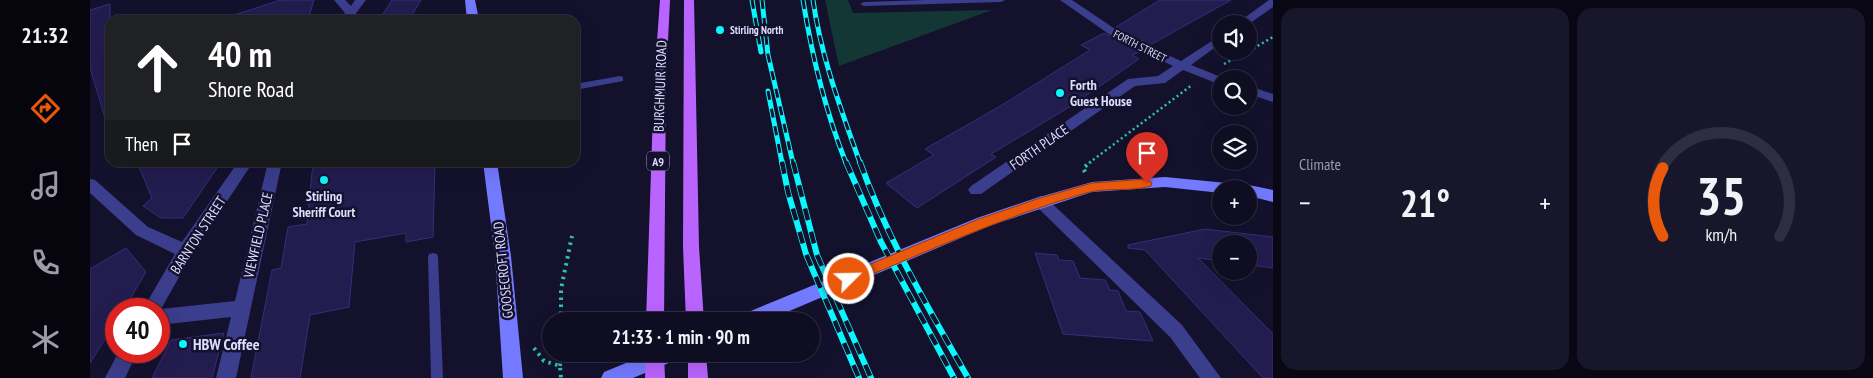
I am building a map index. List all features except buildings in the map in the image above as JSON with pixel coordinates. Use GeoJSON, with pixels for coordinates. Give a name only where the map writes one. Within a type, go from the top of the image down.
{"type":"FeatureCollection","features":[{"type":"Feature","properties":{"kind":"main road","name":"BURGHMUIR ROAD"},"geometry":{"type":"LineString","coordinates":[[655,312],[660,82],[665,0]]}},
{"type":"Feature","properties":{"kind":"main road","name":"BURGHMUIR ROAD"},"geometry":{"type":"LineString","coordinates":[[690,0],[690,218],[695,312]]}},
{"type":"Feature","properties":{"kind":"main road"},"geometry":{"type":"LineString","coordinates":[[655,362],[655,378]]}},
{"type":"Feature","properties":{"kind":"main road"},"geometry":{"type":"LineString","coordinates":[[697,362],[698,378]]}},
{"type":"Feature","properties":{"kind":"street"},"geometry":{"type":"LineString","coordinates":[[339,0],[347,15]]}},
{"type":"Feature","properties":{"kind":"street"},"geometry":{"type":"LineString","coordinates":[[349,15],[361,0]]}},
{"type":"Feature","properties":{"kind":"street"},"geometry":{"type":"LineString","coordinates":[[470,0],[472,15]]}},
{"type":"Feature","properties":{"kind":"street","name":"FORTH STREET"},"geometry":{"type":"LineString","coordinates":[[1065,0],[1120,37],[1212,78]]}},
{"type":"Feature","properties":{"kind":"street"},"geometry":{"type":"LineString","coordinates":[[1255,15],[1273,2]]}},
{"type":"Feature","properties":{"kind":"street","name":"FORTH PLACE"},"geometry":{"type":"LineString","coordinates":[[976,190],[1132,82],[1161,80],[1212,44]]}},
{"type":"Feature","properties":{"kind":"street"},"geometry":{"type":"LineString","coordinates":[[1257,93],[1273,98]]}},
{"type":"Feature","properties":{"kind":"street","name":"BARNTON STREET"},"geometry":{"type":"LineString","coordinates":[[158,298],[185,251],[243,167]]}},
{"type":"Feature","properties":{"kind":"street","name":"VIEWFIELD PLACE"},"geometry":{"type":"LineString","coordinates":[[226,378],[274,167]]}},
{"type":"Feature","properties":{"kind":"street","name":"GOOSECROFT ROAD"},"geometry":{"type":"LineString","coordinates":[[491,167],[503,256],[513,378]]}},
{"type":"Feature","properties":{"kind":"street"},"geometry":{"type":"LineString","coordinates":[[768,312],[983,222],[1092,187],[1165,182],[1212,187]]}},
{"type":"Feature","properties":{"kind":"street"},"geometry":{"type":"LineString","coordinates":[[90,184],[142,231],[185,251]]}},
{"type":"Feature","properties":{"kind":"street"},"geometry":{"type":"LineString","coordinates":[[1257,193],[1273,196]]}},
{"type":"Feature","properties":{"kind":"street"},"geometry":{"type":"LineString","coordinates":[[1041,202],[1176,331],[1211,378]]}},
{"type":"Feature","properties":{"kind":"street"},"geometry":{"type":"LineString","coordinates":[[170,316],[241,308]]}},
{"type":"Feature","properties":{"kind":"street"},"geometry":{"type":"LineString","coordinates":[[611,378],[650,362]]}},
{"type":"Feature","properties":{"kind":"street"},"geometry":{"type":"LineString","coordinates":[[114,378],[122,363]]}},
{"type":"Feature","properties":{"kind":"lane"},"geometry":{"type":"LineString","coordinates":[[864,4],[1001,0]]}},
{"type":"Feature","properties":{"kind":"lane"},"geometry":{"type":"LineString","coordinates":[[580,86],[620,79]]}},
{"type":"Feature","properties":{"kind":"lane"},"geometry":{"type":"LineString","coordinates":[[433,257],[437,378]]}},
{"type":"Feature","properties":{"kind":"path"},"geometry":{"type":"LineString","coordinates":[[1257,46],[1273,37]]}},
{"type":"Feature","properties":{"kind":"path"},"geometry":{"type":"LineString","coordinates":[[1092,187],[1083,168],[1205,75],[1232,60]]}},
{"type":"Feature","properties":{"kind":"path"},"geometry":{"type":"LineString","coordinates":[[561,312],[561,289],[572,236]]}},
{"type":"Feature","properties":{"kind":"path"},"geometry":{"type":"LineString","coordinates":[[560,362],[560,366]]}},
{"type":"Feature","properties":{"kind":"green space"},"geometry":{"type":"Polygon","coordinates":[[[825,0],[848,0],[853,13],[992,10],[839,66],[825,0]]]}},
{"type":"Feature","properties":{"kind":"railway"},"geometry":{"type":"LineString","coordinates":[[752,0],[761,52]]}},
{"type":"Feature","properties":{"kind":"railway"},"geometry":{"type":"LineString","coordinates":[[762,0],[768,55],[793,163]]}},
{"type":"Feature","properties":{"kind":"railway"},"geometry":{"type":"LineString","coordinates":[[803,0],[820,83],[846,163]]}},
{"type":"Feature","properties":{"kind":"railway"},"geometry":{"type":"LineString","coordinates":[[813,0],[826,62],[860,163]]}},
{"type":"Feature","properties":{"kind":"railway"},"geometry":{"type":"LineString","coordinates":[[768,91],[782,163]]}},
{"type":"Feature","properties":{"kind":"railway"},"geometry":{"type":"LineString","coordinates":[[782,162],[788,192],[806,254],[859,378]]}},
{"type":"Feature","properties":{"kind":"railway"},"geometry":{"type":"LineString","coordinates":[[793,162],[817,255],[871,378]]}},
{"type":"Feature","properties":{"kind":"railway"},"geometry":{"type":"LineString","coordinates":[[846,162],[881,242],[954,378]]}},
{"type":"Feature","properties":{"kind":"railway"},"geometry":{"type":"LineString","coordinates":[[860,162],[895,245],[968,378]]}},
{"type":"Feature","properties":{"kind":"place","name":"Stirling North"},"geometry":{"type":"Point","coordinates":[720,30]}},
{"type":"Feature","properties":{"kind":"place","name":"Forth Guest House"},"geometry":{"type":"Point","coordinates":[1060,93]}},
{"type":"Feature","properties":{"kind":"place","name":"Stirling Sheriff Court"},"geometry":{"type":"Point","coordinates":[324,180]}},
{"type":"Feature","properties":{"kind":"place","name":"HBW Coffee"},"geometry":{"type":"Point","coordinates":[183,344]}},
{"type":"Feature","properties":{"kind":"route"},"geometry":{"type":"LineString","coordinates":[[849,279],[983,222],[1041,202],[1092,187],[1147,183]]}}]}
